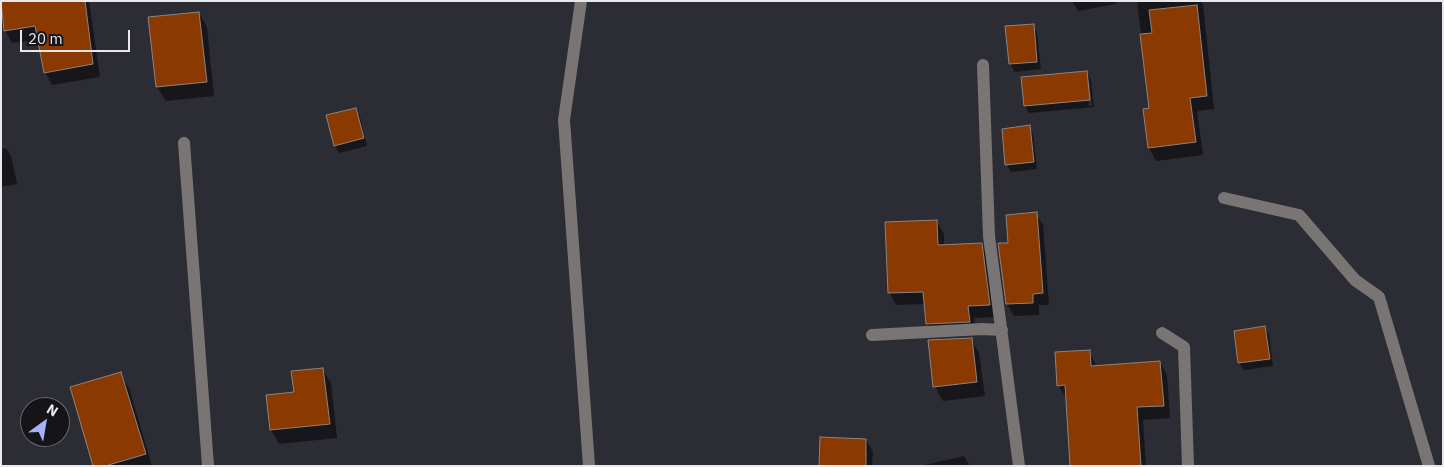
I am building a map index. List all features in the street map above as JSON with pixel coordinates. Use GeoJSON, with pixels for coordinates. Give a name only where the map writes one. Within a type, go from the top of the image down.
{"type":"FeatureCollection","features":[{"type":"Feature","properties":{"kind":"street"},"geometry":{"type":"LineString","coordinates":[[581,1],[564,120],[589,466]]}},
{"type":"Feature","properties":{"kind":"street"},"geometry":{"type":"LineString","coordinates":[[982,65],[989,236],[1019,466]]}},
{"type":"Feature","properties":{"kind":"street"},"geometry":{"type":"LineString","coordinates":[[184,143],[208,466]]}},
{"type":"Feature","properties":{"kind":"street"},"geometry":{"type":"LineString","coordinates":[[1224,198],[1299,215],[1355,280],[1379,297],[1429,466]]}},
{"type":"Feature","properties":{"kind":"street"},"geometry":{"type":"LineString","coordinates":[[872,334],[982,328],[1002,330]]}},
{"type":"Feature","properties":{"kind":"street"},"geometry":{"type":"LineString","coordinates":[[1162,334],[1184,347],[1188,466]]}},
{"type":"Feature","properties":{"kind":"building"},"geometry":{"type":"Polygon","coordinates":[[[1,1],[85,1],[93,64],[44,73],[35,26],[4,31],[1,1]]]}},
{"type":"Feature","properties":{"kind":"building"},"geometry":{"type":"Polygon","coordinates":[[[1197,5],[1207,96],[1190,98],[1196,142],[1148,148],[1143,109],[1149,108],[1140,34],[1152,33],[1149,10],[1197,5]]]}},
{"type":"Feature","properties":{"kind":"building"},"geometry":{"type":"Polygon","coordinates":[[[199,12],[207,82],[156,87],[148,17],[199,12]]]}},
{"type":"Feature","properties":{"kind":"building"},"geometry":{"type":"Polygon","coordinates":[[[1034,24],[1037,62],[1009,64],[1005,26],[1034,24]]]}},
{"type":"Feature","properties":{"kind":"building"},"geometry":{"type":"Polygon","coordinates":[[[1087,71],[1090,100],[1024,106],[1021,77],[1087,71]]]}},
{"type":"Feature","properties":{"kind":"building"},"geometry":{"type":"Polygon","coordinates":[[[356,108],[364,138],[334,146],[326,115],[356,108]]]}},
{"type":"Feature","properties":{"kind":"building"},"geometry":{"type":"Polygon","coordinates":[[[1030,125],[1034,162],[1005,165],[1002,129],[1030,125]]]}},
{"type":"Feature","properties":{"kind":"building"},"geometry":{"type":"Polygon","coordinates":[[[1037,212],[1043,293],[1033,294],[1033,303],[1006,304],[998,243],[1008,243],[1006,215],[1037,212]]]}},
{"type":"Feature","properties":{"kind":"building"},"geometry":{"type":"Polygon","coordinates":[[[937,220],[938,245],[982,243],[990,305],[968,306],[970,322],[926,324],[923,292],[888,293],[885,222],[937,220]]]}},
{"type":"Feature","properties":{"kind":"building"},"geometry":{"type":"Polygon","coordinates":[[[1265,326],[1270,359],[1238,363],[1234,331],[1265,326]]]}},
{"type":"Feature","properties":{"kind":"building"},"geometry":{"type":"Polygon","coordinates":[[[972,338],[977,382],[933,387],[928,340],[972,338]]]}},
{"type":"Feature","properties":{"kind":"building"},"geometry":{"type":"Polygon","coordinates":[[[1090,350],[1091,366],[1160,361],[1164,406],[1137,407],[1141,466],[1070,466],[1065,385],[1057,386],[1055,352],[1090,350]]]}},
{"type":"Feature","properties":{"kind":"building"},"geometry":{"type":"Polygon","coordinates":[[[323,368],[330,424],[270,430],[266,395],[294,392],[291,371],[323,368]]]}},
{"type":"Feature","properties":{"kind":"building"},"geometry":{"type":"Polygon","coordinates":[[[121,372],[146,454],[105,466],[93,466],[70,387],[121,372]]]}},
{"type":"Feature","properties":{"kind":"building"},"geometry":{"type":"Polygon","coordinates":[[[820,437],[866,439],[866,466],[819,466],[820,437]]]}}]}
